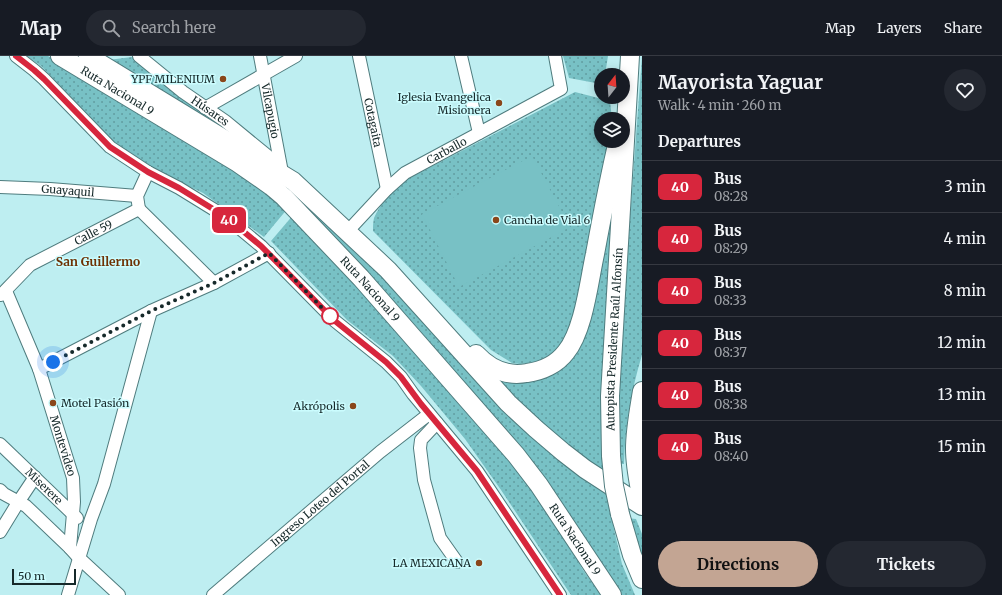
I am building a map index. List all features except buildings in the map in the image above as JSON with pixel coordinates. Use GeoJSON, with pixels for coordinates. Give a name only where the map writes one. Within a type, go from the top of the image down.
{"type":"FeatureCollection","features":[{"type":"Feature","properties":{"kind":"highway","name":"Ruta Nacional 9"},"geometry":{"type":"LineString","coordinates":[[60,56],[238,163],[272,186],[284,197],[371,288],[516,454],[539,485],[612,595]]}},
{"type":"Feature","properties":{"kind":"highway","name":"Ruta Nacional 9"},"geometry":{"type":"LineString","coordinates":[[88,56],[293,181],[388,270],[503,397],[536,429],[585,469],[642,506]]}},
{"type":"Feature","properties":{"kind":"highway"},"geometry":{"type":"LineString","coordinates":[[629,68],[630,56]]}},
{"type":"Feature","properties":{"kind":"highway","name":"Autopista Presidente Raúl Alfonsín"},"geometry":{"type":"LineString","coordinates":[[628,104],[610,396],[611,456],[614,486],[620,514],[632,555],[642,579]]}},
{"type":"Feature","properties":{"kind":"highway"},"geometry":{"type":"LineString","coordinates":[[388,270],[406,281],[421,295],[488,365],[502,372],[518,374],[538,371],[551,365],[561,358],[571,346],[581,320],[609,177],[616,148]]}},
{"type":"Feature","properties":{"kind":"highway"},"geometry":{"type":"LineString","coordinates":[[642,391],[635,448],[636,468],[642,501]]}},
{"type":"Feature","properties":{"kind":"street"},"geometry":{"type":"LineString","coordinates":[[16,56],[44,79],[110,147],[148,172],[179,188],[226,217],[269,253],[325,312],[386,362],[401,377],[484,481],[560,595]]}},
{"type":"Feature","properties":{"kind":"street","name":"Húsares"},"geometry":{"type":"LineString","coordinates":[[139,56],[183,92],[225,121],[281,167],[293,181]]}},
{"type":"Feature","properties":{"kind":"street","name":"Vilcapugio"},"geometry":{"type":"LineString","coordinates":[[260,56],[281,167]]}},
{"type":"Feature","properties":{"kind":"street"},"geometry":{"type":"LineString","coordinates":[[205,108],[296,56]]}},
{"type":"Feature","properties":{"kind":"street","name":"Cotagaita"},"geometry":{"type":"LineString","coordinates":[[359,56],[387,189]]}},
{"type":"Feature","properties":{"kind":"street"},"geometry":{"type":"LineString","coordinates":[[461,56],[479,133]]}},
{"type":"Feature","properties":{"kind":"street","name":"Carballo"},"geometry":{"type":"LineString","coordinates":[[347,232],[398,178],[410,170],[561,89],[555,56]]}},
{"type":"Feature","properties":{"kind":"street"},"geometry":{"type":"LineString","coordinates":[[148,172],[137,196],[139,209],[214,283]]}},
{"type":"Feature","properties":{"kind":"street","name":"Guayaquil"},"geometry":{"type":"LineString","coordinates":[[0,187],[50,189],[137,196]]}},
{"type":"Feature","properties":{"kind":"street","name":"Calle 59"},"geometry":{"type":"LineString","coordinates":[[3,294],[30,265],[139,209]]}},
{"type":"Feature","properties":{"kind":"street"},"geometry":{"type":"LineString","coordinates":[[39,369],[151,311],[214,283],[269,253]]}},
{"type":"Feature","properties":{"kind":"street","name":"Montevideo"},"geometry":{"type":"LineString","coordinates":[[3,294],[39,369],[73,478],[74,502],[70,548]]}},
{"type":"Feature","properties":{"kind":"street"},"geometry":{"type":"LineString","coordinates":[[68,595],[88,528],[104,484],[151,311]]}},
{"type":"Feature","properties":{"kind":"street"},"geometry":{"type":"LineString","coordinates":[[433,419],[421,440],[420,448],[424,480],[440,538],[457,562]]}},
{"type":"Feature","properties":{"kind":"street","name":"Ingreso Loteo del Portal"},"geometry":{"type":"LineString","coordinates":[[213,595],[380,452],[433,419]]}},
{"type":"Feature","properties":{"kind":"street","name":"Miserere"},"geometry":{"type":"LineString","coordinates":[[0,444],[88,528]]}},
{"type":"Feature","properties":{"kind":"street"},"geometry":{"type":"LineString","coordinates":[[0,532],[35,477]]}},
{"type":"Feature","properties":{"kind":"street"},"geometry":{"type":"LineString","coordinates":[[0,490],[4,494],[26,506],[119,595]]}},
{"type":"Feature","properties":{"kind":"shaded area"},"geometry":{"type":"Polygon","coordinates":[[[27,56],[48,56],[103,88],[213,157],[288,208],[264,237],[203,193],[146,166],[115,143],[41,66],[27,56]]]}},
{"type":"Feature","properties":{"kind":"shaded area"},"geometry":{"type":"Polygon","coordinates":[[[563,56],[608,56],[606,68],[594,68],[594,83],[569,78],[563,56]]]}},
{"type":"Feature","properties":{"kind":"shaded area"},"geometry":{"type":"Polygon","coordinates":[[[642,56],[642,355],[629,409],[624,464],[618,464],[615,419],[642,56]]]}},
{"type":"Feature","properties":{"kind":"shaded area"},"geometry":{"type":"Polygon","coordinates":[[[132,57],[192,106],[206,115],[206,118],[108,60],[132,57]]]}},
{"type":"Feature","properties":{"kind":"shaded area"},"geometry":{"type":"Polygon","coordinates":[[[575,92],[594,97],[594,104],[610,104],[611,112],[594,112],[594,148],[607,148],[585,277],[566,339],[552,354],[537,362],[520,364],[512,363],[491,350],[373,231],[374,218],[380,208],[395,189],[404,181],[575,92]]]}},
{"type":"Feature","properties":{"kind":"shaded area","name":"Cancha de Vial 6"},"geometry":{"type":"Polygon","coordinates":[[[532,156],[570,227],[459,287],[422,214],[532,156]]]}},
{"type":"Feature","properties":{"kind":"shaded area"},"geometry":{"type":"Polygon","coordinates":[[[621,162],[603,355],[602,453],[604,473],[557,437],[524,408],[494,376],[565,360],[621,162]]]}},
{"type":"Feature","properties":{"kind":"shaded area"},"geometry":{"type":"Polygon","coordinates":[[[298,198],[313,208],[608,491],[613,525],[622,564],[635,595],[619,595],[482,404],[416,326],[298,198]]]}},
{"type":"Feature","properties":{"kind":"shaded area"},"geometry":{"type":"Polygon","coordinates":[[[294,214],[400,330],[544,502],[583,570],[601,595],[571,595],[465,439],[421,386],[393,356],[347,320],[271,241],[294,214]]]}},
{"type":"Feature","properties":{"kind":"shaded area"},"geometry":{"type":"Polygon","coordinates":[[[627,518],[636,519],[642,534],[642,560],[627,518]]]}},
{"type":"Feature","properties":{"kind":"bus line","name":"40"},"geometry":{"type":"LineString","coordinates":[[16,56],[44,79],[110,147],[148,172],[179,188],[226,217],[269,253],[325,312],[386,362],[401,377],[421,404],[477,471],[560,595]]}},
{"type":"Feature","properties":{"kind":"place","name":"YPF MILENIUM"},"geometry":{"type":"Point","coordinates":[223,79]}},
{"type":"Feature","properties":{"kind":"place","name":"Iglesia Evangelica Misionera"},"geometry":{"type":"Point","coordinates":[499,103]}},
{"type":"Feature","properties":{"kind":"place","name":"Cancha de Vial 6"},"geometry":{"type":"Point","coordinates":[496,220]}},
{"type":"Feature","properties":{"kind":"place","name":"Motel Pasión"},"geometry":{"type":"Point","coordinates":[53,403]}},
{"type":"Feature","properties":{"kind":"place","name":"Akrópolis"},"geometry":{"type":"Point","coordinates":[353,406]}},
{"type":"Feature","properties":{"kind":"place","name":"LA MEXICANA"},"geometry":{"type":"Point","coordinates":[479,563]}},
{"type":"Feature","properties":{"kind":"district","name":"San Guillermo"},"geometry":{"type":"Point","coordinates":[98,262]}},
{"type":"Feature","properties":{"kind":"route"},"geometry":{"type":"LineString","coordinates":[[53,362],[151,311],[214,283],[269,253],[330,316]]}}]}
